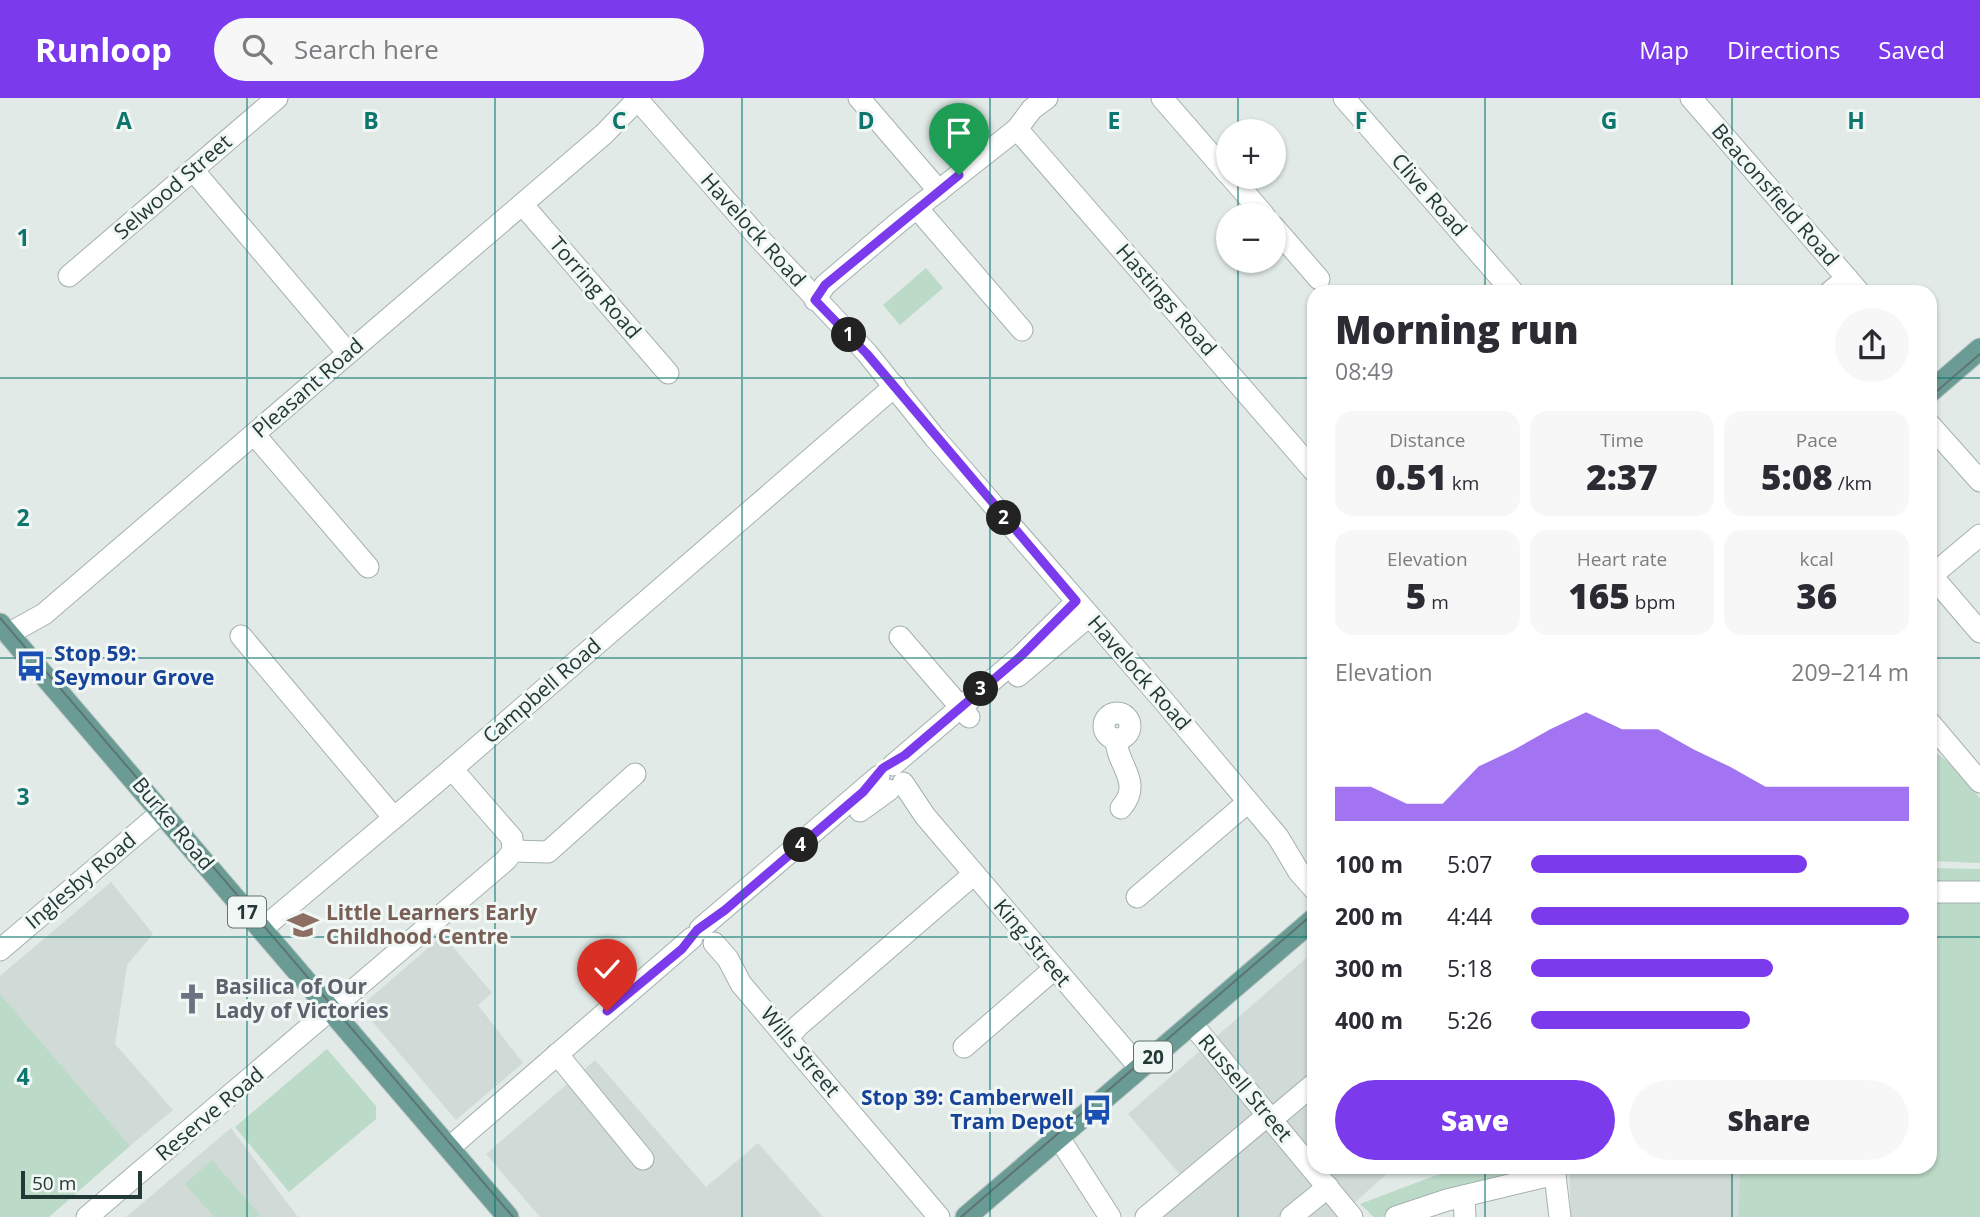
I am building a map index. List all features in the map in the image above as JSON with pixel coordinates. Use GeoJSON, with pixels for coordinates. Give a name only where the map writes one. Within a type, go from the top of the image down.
{"type":"FeatureCollection","features":[{"type":"Feature","properties":{"kind":"main road"},"geometry":{"type":"LineString","coordinates":[[1937,381],[1980,349]]}},
{"type":"Feature","properties":{"kind":"main road","name":"Burke Road"},"geometry":{"type":"LineString","coordinates":[[3,632],[163,812],[508,1217]]}},
{"type":"Feature","properties":{"kind":"main road","name":"20"},"geometry":{"type":"LineString","coordinates":[[967,1217],[1307,925]]}},
{"type":"Feature","properties":{"kind":"street","name":"Selwood Street"},"geometry":{"type":"LineString","coordinates":[[69,276],[277,98]]}},
{"type":"Feature","properties":{"kind":"street"},"geometry":{"type":"LineString","coordinates":[[859,98],[939,191]]}},
{"type":"Feature","properties":{"kind":"street"},"geometry":{"type":"LineString","coordinates":[[815,300],[825,285],[1017,129],[1032,109],[1047,98]]}},
{"type":"Feature","properties":{"kind":"street"},"geometry":{"type":"LineString","coordinates":[[1162,98],[1216,159]]}},
{"type":"Feature","properties":{"kind":"street","name":"Clive Road"},"geometry":{"type":"LineString","coordinates":[[1344,98],[1507,285]]}},
{"type":"Feature","properties":{"kind":"street","name":"Beaconsfield Road"},"geometry":{"type":"LineString","coordinates":[[1691,98],[1853,285]]}},
{"type":"Feature","properties":{"kind":"street","name":"Pleasant Road"},"geometry":{"type":"LineString","coordinates":[[3,632],[44,614],[604,134],[646,101]]}},
{"type":"Feature","properties":{"kind":"street","name":"Havelock Road"},"geometry":{"type":"LineString","coordinates":[[646,101],[815,300],[895,386],[935,438],[1248,802],[1278,838],[1307,881]]}},
{"type":"Feature","properties":{"kind":"street","name":"Hastings Road"},"geometry":{"type":"LineString","coordinates":[[1017,129],[1307,463]]}},
{"type":"Feature","properties":{"kind":"street"},"geometry":{"type":"LineString","coordinates":[[193,170],[348,353]]}},
{"type":"Feature","properties":{"kind":"street"},"geometry":{"type":"LineString","coordinates":[[1242,189],[1254,203]]}},
{"type":"Feature","properties":{"kind":"street","name":"Torring Road"},"geometry":{"type":"LineString","coordinates":[[522,204],[668,373]]}},
{"type":"Feature","properties":{"kind":"street"},"geometry":{"type":"LineString","coordinates":[[917,208],[1022,330]]}},
{"type":"Feature","properties":{"kind":"street"},"geometry":{"type":"LineString","coordinates":[[1286,241],[1319,279]]}},
{"type":"Feature","properties":{"kind":"street","name":"Campbell Road"},"geometry":{"type":"LineString","coordinates":[[262,929],[452,769],[895,386]]}},
{"type":"Feature","properties":{"kind":"street"},"geometry":{"type":"LineString","coordinates":[[1937,433],[1980,481]]}},
{"type":"Feature","properties":{"kind":"street"},"geometry":{"type":"LineString","coordinates":[[254,434],[368,567]]}},
{"type":"Feature","properties":{"kind":"street"},"geometry":{"type":"LineString","coordinates":[[1937,572],[1980,535]]}},
{"type":"Feature","properties":{"kind":"street"},"geometry":{"type":"LineString","coordinates":[[1937,584],[1980,632]]}},
{"type":"Feature","properties":{"kind":"street"},"geometry":{"type":"LineString","coordinates":[[453,1153],[894,780],[965,712],[1082,609]]}},
{"type":"Feature","properties":{"kind":"street"},"geometry":{"type":"LineString","coordinates":[[241,636],[394,818]]}},
{"type":"Feature","properties":{"kind":"street"},"geometry":{"type":"LineString","coordinates":[[900,637],[965,712]]}},
{"type":"Feature","properties":{"kind":"street"},"geometry":{"type":"LineString","coordinates":[[1937,731],[1980,782]]}},
{"type":"Feature","properties":{"kind":"street"},"geometry":{"type":"LineString","coordinates":[[1116,739],[1116,750],[1130,780],[1131,792],[1121,808]]}},
{"type":"Feature","properties":{"kind":"street"},"geometry":{"type":"LineString","coordinates":[[452,769],[512,838],[513,851]]}},
{"type":"Feature","properties":{"kind":"street"},"geometry":{"type":"LineString","coordinates":[[332,1011],[513,851],[548,852],[635,774]]}},
{"type":"Feature","properties":{"kind":"street","name":"King Street"},"geometry":{"type":"LineString","coordinates":[[894,780],[1140,1068]]}},
{"type":"Feature","properties":{"kind":"street"},"geometry":{"type":"LineString","coordinates":[[1137,897],[1248,802]]}},
{"type":"Feature","properties":{"kind":"street","name":"Inglesby Road"},"geometry":{"type":"LineString","coordinates":[[0,950],[163,812]]}},
{"type":"Feature","properties":{"kind":"street","name":"Havelock Road"},"geometry":{"type":"LineString","coordinates":[[1278,838],[1307,862]]}},
{"type":"Feature","properties":{"kind":"street"},"geometry":{"type":"LineString","coordinates":[[788,1038],[798,1026],[974,874]]}},
{"type":"Feature","properties":{"kind":"street"},"geometry":{"type":"LineString","coordinates":[[1937,892],[1980,892]]}},
{"type":"Feature","properties":{"kind":"street","name":"Wills Street"},"geometry":{"type":"LineString","coordinates":[[704,942],[728,959],[741,984],[939,1217]]}},
{"type":"Feature","properties":{"kind":"street"},"geometry":{"type":"LineString","coordinates":[[964,1047],[1054,969]]}},
{"type":"Feature","properties":{"kind":"street","name":"Reserve Road"},"geometry":{"type":"LineString","coordinates":[[87,1217],[332,1011]]}},
{"type":"Feature","properties":{"kind":"street","name":"Russell Street"},"geometry":{"type":"LineString","coordinates":[[1192,1024],[1307,1162]]}},
{"type":"Feature","properties":{"kind":"street"},"geometry":{"type":"LineString","coordinates":[[562,1059],[643,1158]]}},
{"type":"Feature","properties":{"kind":"street"},"geometry":{"type":"LineString","coordinates":[[1146,1217],[1307,1089]]}},
{"type":"Feature","properties":{"kind":"street"},"geometry":{"type":"LineString","coordinates":[[1059,1138],[1110,1217]]}},
{"type":"Feature","properties":{"kind":"street","name":"Russell Street"},"geometry":{"type":"LineString","coordinates":[[1317,1174],[1352,1217]]}},
{"type":"Feature","properties":{"kind":"street"},"geometry":{"type":"LineString","coordinates":[[1396,1217],[1464,1206],[1545,1174]]}},
{"type":"Feature","properties":{"kind":"street"},"geometry":{"type":"LineString","coordinates":[[1555,1174],[1560,1217]]}},
{"type":"Feature","properties":{"kind":"street"},"geometry":{"type":"LineString","coordinates":[[1291,1217],[1328,1187]]}},
{"type":"Feature","properties":{"kind":"shaded area"},"geometry":{"type":"Polygon","coordinates":[[[111,882],[153,934],[127,965],[115,1044],[173,1110],[130,1146],[0,994],[0,976],[111,882]]]}},
{"type":"Feature","properties":{"kind":"shaded area"},"geometry":{"type":"Polygon","coordinates":[[[443,935],[492,993],[478,1005],[523,1063],[456,1120],[360,1007],[443,935]]]}},
{"type":"Feature","properties":{"kind":"shaded area"},"geometry":{"type":"Polygon","coordinates":[[[1307,957],[1307,1174],[1386,1174],[1351,1206],[1362,1217],[1151,1217],[1189,1185],[1128,1114],[1307,957]]]}},
{"type":"Feature","properties":{"kind":"shaded area"},"geometry":{"type":"Polygon","coordinates":[[[595,1060],[706,1187],[758,1143],[823,1217],[540,1217],[486,1154],[595,1060]]]}},
{"type":"Feature","properties":{"kind":"shaded area"},"geometry":{"type":"Polygon","coordinates":[[[231,1128],[298,1217],[126,1217],[231,1128]]]}},
{"type":"Feature","properties":{"kind":"shaded area"},"geometry":{"type":"Polygon","coordinates":[[[1569,1174],[1740,1174],[1738,1217],[1571,1217],[1569,1174]]]}},
{"type":"Feature","properties":{"kind":"green space"},"geometry":{"type":"Polygon","coordinates":[[[926,268],[943,288],[900,325],[883,305],[926,268]]]}},
{"type":"Feature","properties":{"kind":"green space"},"geometry":{"type":"Polygon","coordinates":[[[1937,753],[1980,798],[1980,863],[1937,861],[1937,753]]]}},
{"type":"Feature","properties":{"kind":"green space"},"geometry":{"type":"Polygon","coordinates":[[[1937,868],[1980,869],[1980,1217],[1738,1217],[1740,1174],[1937,1174],[1937,868]]]}},
{"type":"Feature","properties":{"kind":"green space"},"geometry":{"type":"Polygon","coordinates":[[[0,994],[130,1146],[49,1217],[0,1217],[0,994]]]}},
{"type":"Feature","properties":{"kind":"green space"},"geometry":{"type":"Polygon","coordinates":[[[327,1049],[376,1106],[376,1119],[289,1192],[235,1127],[327,1049]]]}},
{"type":"Feature","properties":{"kind":"green space"},"geometry":{"type":"Polygon","coordinates":[[[212,1160],[260,1215],[214,1217],[185,1184],[212,1160]]]}},
{"type":"Feature","properties":{"kind":"green space"},"geometry":{"type":"Polygon","coordinates":[[[1513,1174],[1441,1192],[1382,1217],[1374,1217],[1360,1204],[1434,1176],[1513,1174]]]}},
{"type":"Feature","properties":{"kind":"tram line"},"geometry":{"type":"LineString","coordinates":[[1937,391],[1980,354]]}},
{"type":"Feature","properties":{"kind":"tram line"},"geometry":{"type":"LineString","coordinates":[[0,618],[513,1217]]}},
{"type":"Feature","properties":{"kind":"tram line"},"geometry":{"type":"LineString","coordinates":[[961,1217],[1307,919]]}},
{"type":"Feature","properties":{"kind":"place","name":"Stop 59: Seymour Grove"},"geometry":{"type":"Point","coordinates":[31,666]}},
{"type":"Feature","properties":{"kind":"place","name":"Little Learners Early Childhood Centre"},"geometry":{"type":"Point","coordinates":[303,925]}},
{"type":"Feature","properties":{"kind":"place","name":"Basilica of Our Lady of Victories"},"geometry":{"type":"Point","coordinates":[192,999]}},
{"type":"Feature","properties":{"kind":"place","name":"Stop 39: Camberwell Tram Depot"},"geometry":{"type":"Point","coordinates":[1097,1110]}},
{"type":"Feature","properties":{"kind":"route"},"geometry":{"type":"LineString","coordinates":[[607,1011],[682,949],[697,930],[725,910],[863,792],[883,768],[893,765],[1021,656],[1048,626],[1076,601],[935,438],[913,407],[815,300],[825,285],[959,175]]}}]}
